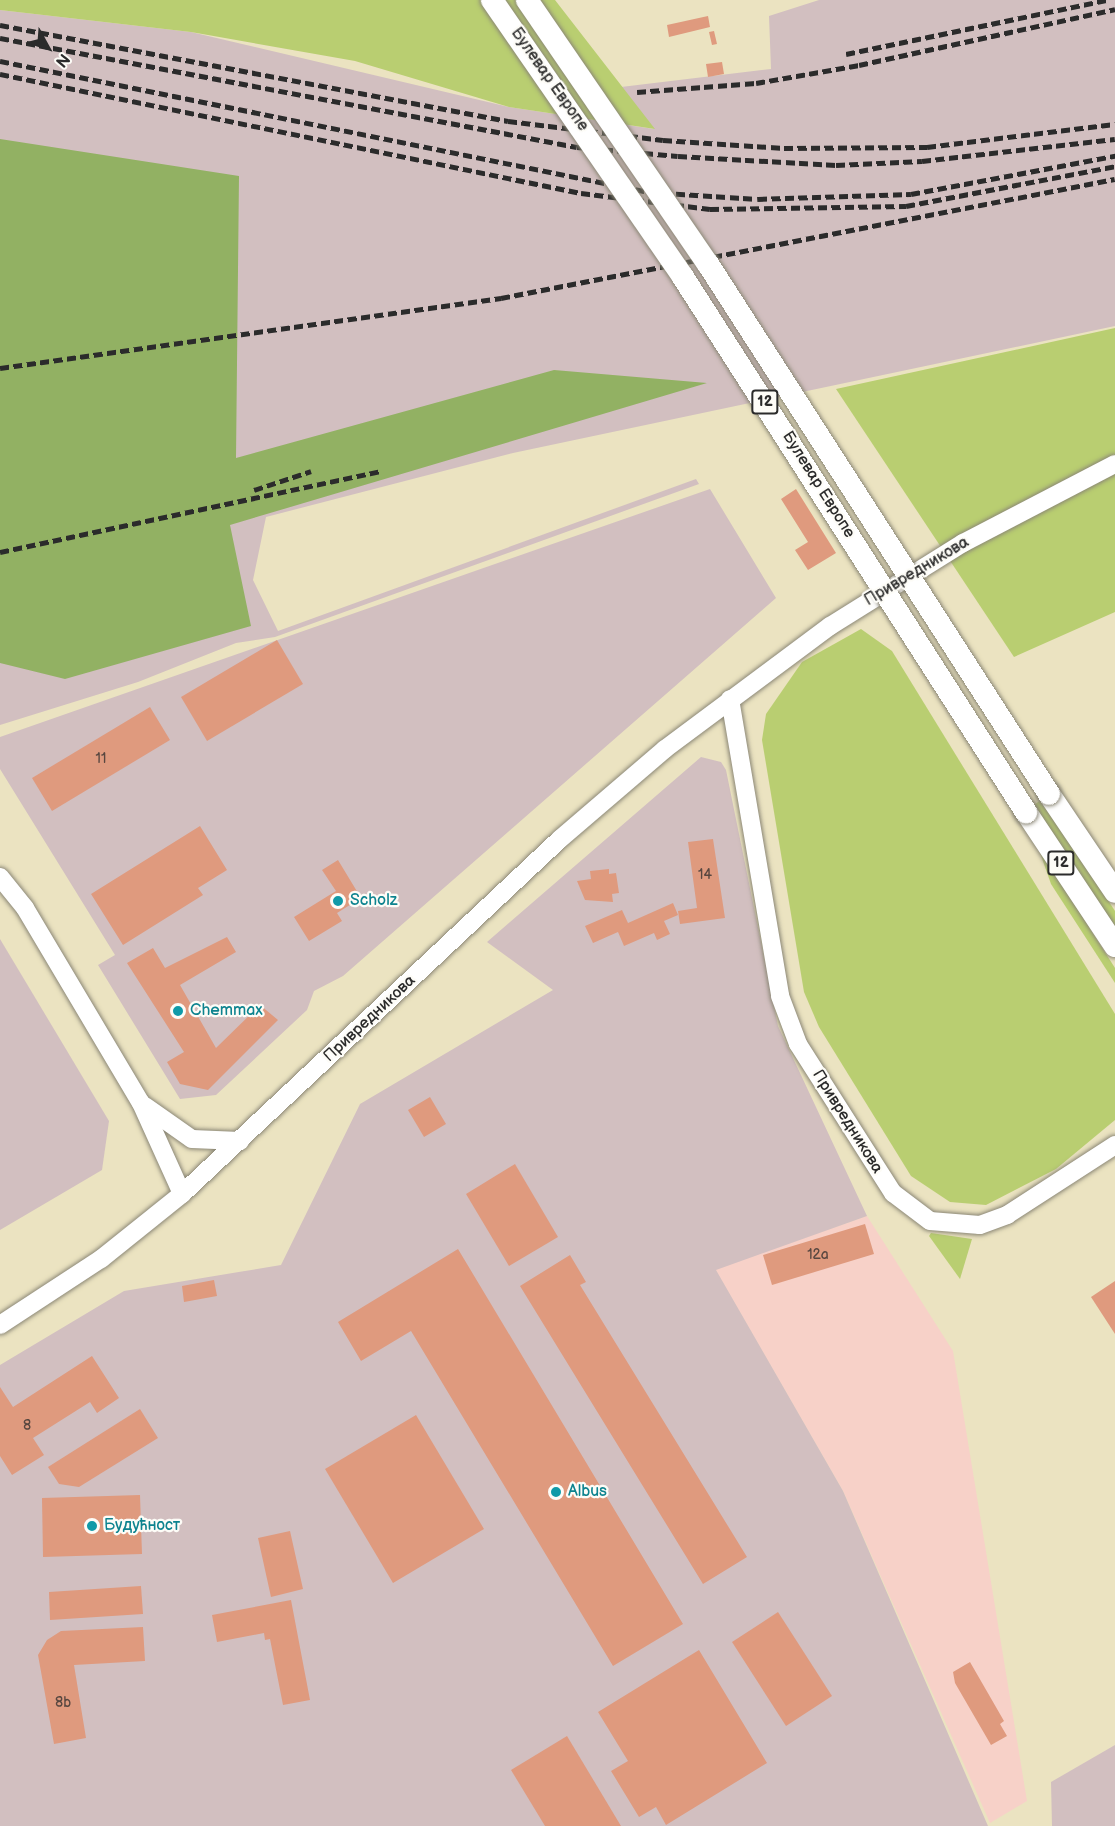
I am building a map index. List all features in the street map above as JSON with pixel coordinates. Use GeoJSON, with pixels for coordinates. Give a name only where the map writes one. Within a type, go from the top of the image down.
{"type":"FeatureCollection","features":[{"type":"Feature","properties":{"kind":"main road","name":"Булевар Европе"},"geometry":{"type":"LineString","coordinates":[[492,0],[683,277],[1026,812],[1115,946]]}},
{"type":"Feature","properties":{"kind":"main road","name":"Булевар Европе"},"geometry":{"type":"LineString","coordinates":[[527,0],[720,283],[1049,794],[1115,892]]}},
{"type":"Feature","properties":{"kind":"street","name":"Привредникова"},"geometry":{"type":"LineString","coordinates":[[0,1325],[101,1259],[182,1194],[240,1142],[560,839],[730,699],[830,626],[963,543],[1115,464]]}},
{"type":"Feature","properties":{"kind":"street","name":"Привредникова"},"geometry":{"type":"LineString","coordinates":[[730,699],[780,996],[798,1044],[893,1193],[930,1221],[980,1225],[1007,1215],[1114,1148]]}},
{"type":"Feature","properties":{"kind":"street"},"geometry":{"type":"LineString","coordinates":[[0,877],[25,908],[141,1103],[182,1194]]}},
{"type":"Feature","properties":{"kind":"street"},"geometry":{"type":"LineString","coordinates":[[141,1103],[192,1139],[240,1142]]}},
{"type":"Feature","properties":{"kind":"shaded area"},"geometry":{"type":"Polygon","coordinates":[[[819,0],[1115,0],[1115,326],[513,453],[266,517],[253,580],[278,631],[696,479],[699,484],[275,637],[236,643],[138,682],[0,725],[0,10],[191,32],[509,107],[654,129],[621,87],[771,69],[769,16],[819,0]]]}},
{"type":"Feature","properties":{"kind":"shaded area"},"geometry":{"type":"Polygon","coordinates":[[[710,489],[776,598],[343,976],[314,991],[307,1010],[216,1095],[180,1099],[98,965],[115,955],[0,769],[0,737],[710,489]]]}},
{"type":"Feature","properties":{"kind":"shaded area"},"geometry":{"type":"Polygon","coordinates":[[[701,757],[721,762],[726,770],[778,1026],[867,1216],[716,1270],[843,1491],[988,1826],[0,1826],[0,1365],[124,1291],[281,1265],[360,1104],[553,990],[487,942],[701,757]]]}},
{"type":"Feature","properties":{"kind":"shaded area"},"geometry":{"type":"Polygon","coordinates":[[[0,939],[109,1121],[102,1170],[0,1230],[0,939]]]}},
{"type":"Feature","properties":{"kind":"shaded area"},"geometry":{"type":"Polygon","coordinates":[[[867,1216],[953,1351],[1027,1801],[990,1823],[843,1491],[715,1269],[867,1216]]]}},
{"type":"Feature","properties":{"kind":"shaded area"},"geometry":{"type":"Polygon","coordinates":[[[1115,1745],[1115,1826],[1052,1826],[1051,1782],[1115,1745]]]}},
{"type":"Feature","properties":{"kind":"green space"},"geometry":{"type":"Polygon","coordinates":[[[0,0],[555,0],[655,129],[509,107],[355,61],[191,32],[0,10],[0,0]]]}},
{"type":"Feature","properties":{"kind":"green space"},"geometry":{"type":"Polygon","coordinates":[[[0,139],[239,176],[236,458],[554,370],[707,383],[230,525],[251,626],[65,679],[0,663],[0,139]]]}},
{"type":"Feature","properties":{"kind":"green space"},"geometry":{"type":"Polygon","coordinates":[[[1115,328],[1115,612],[1014,657],[836,389],[1115,328]]]}},
{"type":"Feature","properties":{"kind":"green space"},"geometry":{"type":"Polygon","coordinates":[[[861,629],[892,651],[1115,1014],[1115,1120],[1056,1169],[986,1205],[950,1202],[911,1176],[819,1027],[804,992],[762,740],[766,714],[802,662],[861,629]]]}},
{"type":"Feature","properties":{"kind":"green space"},"geometry":{"type":"Polygon","coordinates":[[[1042,799],[1115,911],[1115,928],[1034,805],[1042,799]]]}},
{"type":"Feature","properties":{"kind":"green space"},"geometry":{"type":"Polygon","coordinates":[[[1038,847],[1115,968],[1115,983],[1051,884],[1038,847]]]}},
{"type":"Feature","properties":{"kind":"green space"},"geometry":{"type":"Polygon","coordinates":[[[931,1233],[972,1239],[960,1279],[929,1236],[931,1233]]]}},
{"type":"Feature","properties":{"kind":"building"},"geometry":{"type":"Polygon","coordinates":[[[708,16],[710,27],[669,37],[667,25],[708,16]]]}},
{"type":"Feature","properties":{"kind":"building"},"geometry":{"type":"Polygon","coordinates":[[[714,31],[717,44],[712,45],[709,32],[714,31]]]}},
{"type":"Feature","properties":{"kind":"building"},"geometry":{"type":"Polygon","coordinates":[[[722,62],[724,74],[708,77],[706,64],[722,62]]]}},
{"type":"Feature","properties":{"kind":"building"},"geometry":{"type":"Polygon","coordinates":[[[796,489],[836,553],[808,570],[795,550],[808,542],[781,499],[796,489]]]}},
{"type":"Feature","properties":{"kind":"building"},"geometry":{"type":"Polygon","coordinates":[[[277,640],[303,684],[207,741],[181,697],[277,640]]]}},
{"type":"Feature","properties":{"kind":"building"},"geometry":{"type":"Polygon","coordinates":[[[150,707],[170,740],[52,811],[32,778],[150,707]]]}},
{"type":"Feature","properties":{"kind":"building"},"geometry":{"type":"Polygon","coordinates":[[[200,826],[227,870],[198,888],[203,895],[123,945],[91,894],[200,826]]]}},
{"type":"Feature","properties":{"kind":"building"},"geometry":{"type":"Polygon","coordinates":[[[713,839],[725,918],[680,924],[678,911],[697,908],[688,842],[713,839]]]}},
{"type":"Feature","properties":{"kind":"building","name":"Scholz"},"geometry":{"type":"Polygon","coordinates":[[[338,860],[361,898],[337,913],[342,921],[309,941],[294,917],[336,891],[322,870],[338,860]]]}},
{"type":"Feature","properties":{"kind":"building"},"geometry":{"type":"Polygon","coordinates":[[[609,869],[609,874],[616,873],[619,893],[612,894],[613,902],[585,900],[577,881],[591,879],[590,871],[609,869]]]}},
{"type":"Feature","properties":{"kind":"building"},"geometry":{"type":"Polygon","coordinates":[[[673,903],[678,915],[664,921],[670,934],[657,940],[654,933],[624,946],[618,932],[593,943],[585,926],[622,910],[628,923],[673,903]]]}},
{"type":"Feature","properties":{"kind":"building","name":"Chemmax"},"geometry":{"type":"Polygon","coordinates":[[[227,937],[236,952],[180,985],[216,1048],[260,1005],[278,1020],[208,1090],[180,1084],[167,1062],[184,1052],[127,963],[153,948],[165,968],[227,937]]]}},
{"type":"Feature","properties":{"kind":"building"},"geometry":{"type":"Polygon","coordinates":[[[430,1097],[446,1124],[424,1137],[408,1110],[430,1097]]]}},
{"type":"Feature","properties":{"kind":"building"},"geometry":{"type":"Polygon","coordinates":[[[515,1164],[558,1237],[509,1266],[466,1194],[515,1164]]]}},
{"type":"Feature","properties":{"kind":"building"},"geometry":{"type":"Polygon","coordinates":[[[865,1224],[874,1254],[772,1285],[763,1255],[865,1224]]]}},
{"type":"Feature","properties":{"kind":"building","name":"Albus"},"geometry":{"type":"Polygon","coordinates":[[[458,1249],[683,1624],[613,1666],[411,1331],[361,1361],[338,1322],[458,1249]]]}},
{"type":"Feature","properties":{"kind":"building"},"geometry":{"type":"Polygon","coordinates":[[[570,1255],[586,1282],[580,1285],[747,1557],[703,1584],[520,1286],[570,1255]]]}},
{"type":"Feature","properties":{"kind":"building"},"geometry":{"type":"Polygon","coordinates":[[[214,1280],[217,1296],[184,1302],[182,1286],[214,1280]]]}},
{"type":"Feature","properties":{"kind":"building"},"geometry":{"type":"Polygon","coordinates":[[[1115,1281],[1115,1334],[1091,1297],[1115,1281]]]}},
{"type":"Feature","properties":{"kind":"building"},"geometry":{"type":"Polygon","coordinates":[[[92,1356],[119,1398],[97,1413],[90,1402],[33,1438],[44,1455],[12,1475],[0,1456],[0,1387],[13,1407],[92,1356]]]}},
{"type":"Feature","properties":{"kind":"building"},"geometry":{"type":"Polygon","coordinates":[[[140,1409],[158,1438],[79,1487],[59,1484],[48,1467],[140,1409]]]}},
{"type":"Feature","properties":{"kind":"building"},"geometry":{"type":"Polygon","coordinates":[[[416,1415],[484,1529],[393,1583],[325,1469],[416,1415]]]}},
{"type":"Feature","properties":{"kind":"building","name":"Будућност"},"geometry":{"type":"Polygon","coordinates":[[[140,1495],[142,1554],[43,1557],[42,1498],[140,1495]]]}},
{"type":"Feature","properties":{"kind":"building"},"geometry":{"type":"Polygon","coordinates":[[[290,1531],[303,1589],[271,1597],[258,1538],[290,1531]]]}},
{"type":"Feature","properties":{"kind":"building"},"geometry":{"type":"Polygon","coordinates":[[[141,1586],[143,1614],[50,1620],[49,1592],[141,1586]]]}},
{"type":"Feature","properties":{"kind":"building"},"geometry":{"type":"Polygon","coordinates":[[[291,1600],[310,1700],[283,1705],[270,1639],[265,1640],[264,1633],[217,1642],[212,1615],[291,1600]]]}},
{"type":"Feature","properties":{"kind":"building"},"geometry":{"type":"Polygon","coordinates":[[[778,1612],[832,1696],[786,1726],[732,1642],[778,1612]]]}},
{"type":"Feature","properties":{"kind":"building"},"geometry":{"type":"Polygon","coordinates":[[[143,1627],[145,1661],[74,1665],[86,1738],[54,1744],[38,1655],[47,1640],[61,1631],[143,1627]]]}},
{"type":"Feature","properties":{"kind":"building"},"geometry":{"type":"Polygon","coordinates":[[[699,1650],[767,1763],[666,1825],[656,1807],[639,1817],[611,1771],[628,1761],[598,1712],[699,1650]]]}},
{"type":"Feature","properties":{"kind":"building"},"geometry":{"type":"Polygon","coordinates":[[[970,1662],[1004,1721],[1000,1724],[1007,1736],[991,1745],[955,1683],[953,1672],[970,1662]]]}},
{"type":"Feature","properties":{"kind":"building"},"geometry":{"type":"Polygon","coordinates":[[[567,1736],[621,1826],[545,1826],[511,1770],[567,1736]]]}},
{"type":"Feature","properties":{"kind":"railway"},"geometry":{"type":"LineString","coordinates":[[846,54],[1107,0]]}},
{"type":"Feature","properties":{"kind":"railway"},"geometry":{"type":"LineString","coordinates":[[637,92],[756,83],[859,65],[1115,9]]}},
{"type":"Feature","properties":{"kind":"railway"},"geometry":{"type":"LineString","coordinates":[[0,25],[508,121],[663,140],[784,148],[927,147],[1115,124]]}},
{"type":"Feature","properties":{"kind":"railway"},"geometry":{"type":"LineString","coordinates":[[0,38],[577,147],[678,156],[836,165],[922,161],[1115,139]]}},
{"type":"Feature","properties":{"kind":"railway"},"geometry":{"type":"LineString","coordinates":[[0,61],[649,192],[758,199],[911,194],[1115,156]]}},
{"type":"Feature","properties":{"kind":"railway"},"geometry":{"type":"LineString","coordinates":[[0,74],[581,193],[710,209],[906,206],[1115,166]]}},
{"type":"Feature","properties":{"kind":"railway"},"geometry":{"type":"LineString","coordinates":[[0,368],[501,298],[1115,179]]}},
{"type":"Feature","properties":{"kind":"railway"},"geometry":{"type":"LineString","coordinates":[[254,490],[311,471]]}},
{"type":"Feature","properties":{"kind":"railway"},"geometry":{"type":"LineString","coordinates":[[0,552],[380,471]]}},
{"type":"Feature","properties":{"kind":"place","name":"Scholz"},"geometry":{"type":"Point","coordinates":[338,901]}},
{"type":"Feature","properties":{"kind":"place","name":"Chemmax"},"geometry":{"type":"Point","coordinates":[178,1011]}},
{"type":"Feature","properties":{"kind":"place","name":"Albus"},"geometry":{"type":"Point","coordinates":[556,1492]}},
{"type":"Feature","properties":{"kind":"place","name":"Будућност"},"geometry":{"type":"Point","coordinates":[92,1526]}}]}
